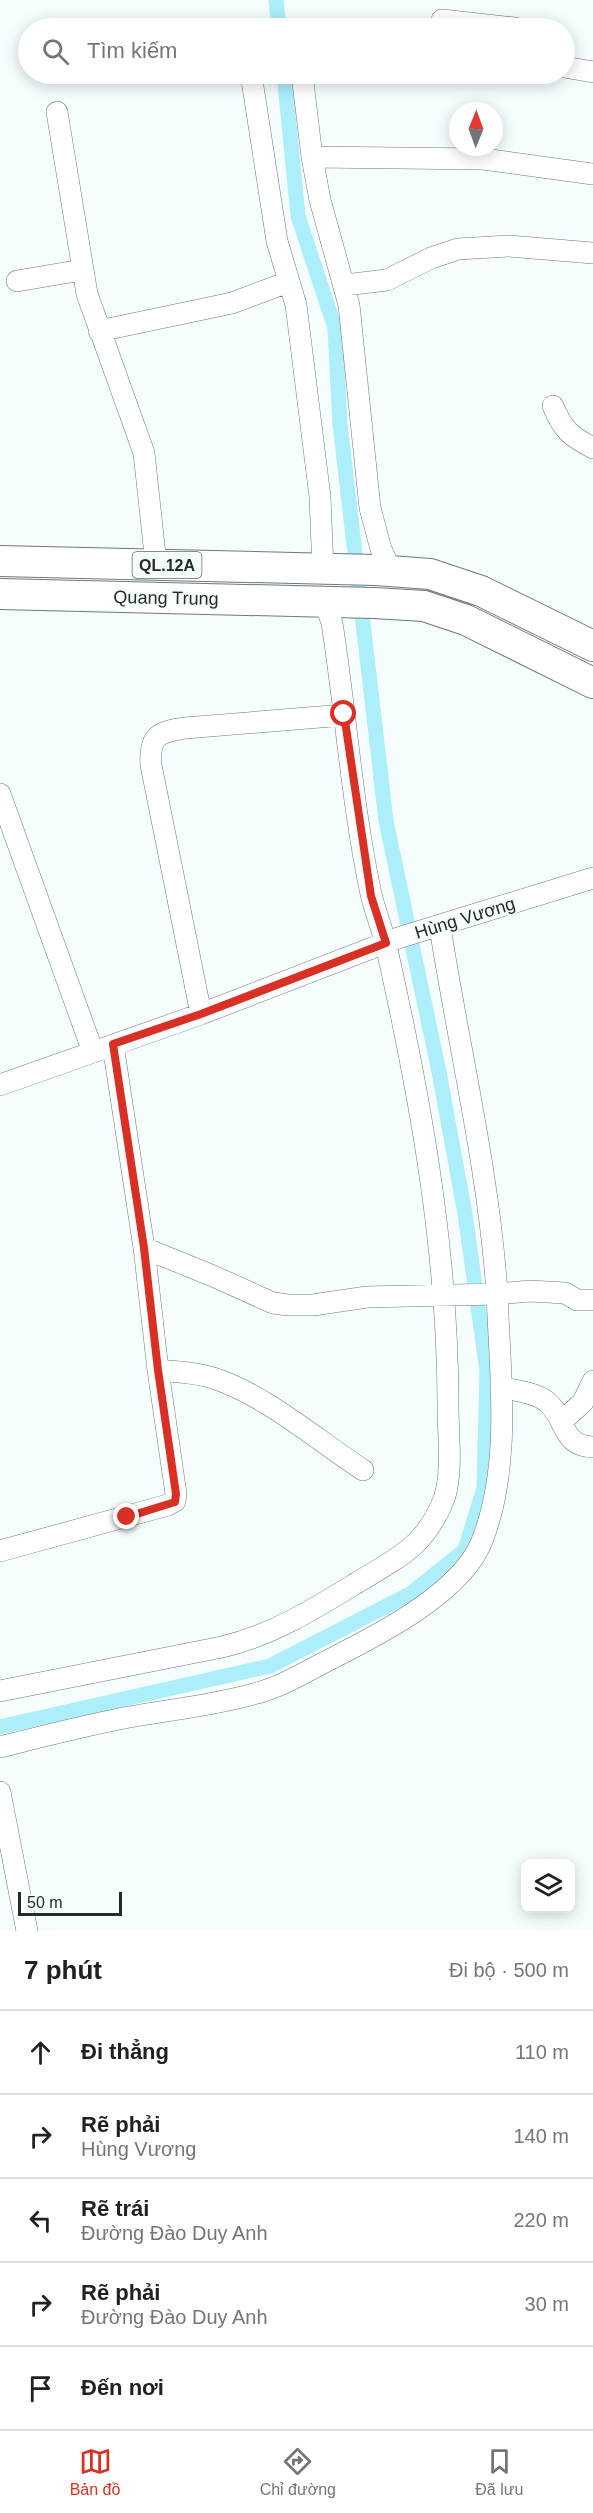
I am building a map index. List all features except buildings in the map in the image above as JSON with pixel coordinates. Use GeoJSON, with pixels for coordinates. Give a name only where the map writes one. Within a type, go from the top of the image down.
{"type":"FeatureCollection","features":[{"type":"Feature","properties":{"kind":"highway","name":"Quang Trung"},"geometry":{"type":"LineString","coordinates":[[0,561],[329,569]]}},
{"type":"Feature","properties":{"kind":"highway"},"geometry":{"type":"LineString","coordinates":[[14,594],[30,561]]}},
{"type":"Feature","properties":{"kind":"highway","name":"QL.12A"},"geometry":{"type":"LineString","coordinates":[[329,569],[430,574],[481,591],[587,643]]}},
{"type":"Feature","properties":{"kind":"highway","name":"Quang Trung"},"geometry":{"type":"LineString","coordinates":[[14,594],[328,602]]}},
{"type":"Feature","properties":{"kind":"highway","name":"QL.12A"},"geometry":{"type":"LineString","coordinates":[[328,602],[424,606],[455,617],[593,683]]}},
{"type":"Feature","properties":{"kind":"highway"},"geometry":{"type":"LineString","coordinates":[[566,669],[587,643]]}},
{"type":"Feature","properties":{"kind":"street"},"geometry":{"type":"LineString","coordinates":[[575,69],[593,72]]}},
{"type":"Feature","properties":{"kind":"street"},"geometry":{"type":"LineString","coordinates":[[253,84],[273,219],[296,306],[329,569]]}},
{"type":"Feature","properties":{"kind":"street"},"geometry":{"type":"LineString","coordinates":[[303,84],[312,157],[323,213],[345,285],[357,369],[370,508],[381,549],[383,570]]}},
{"type":"Feature","properties":{"kind":"street"},"geometry":{"type":"LineString","coordinates":[[57,112],[82,270],[99,331],[144,453],[156,564]]}},
{"type":"Feature","properties":{"kind":"street"},"geometry":{"type":"LineString","coordinates":[[312,157],[483,159],[593,174]]}},
{"type":"Feature","properties":{"kind":"street"},"geometry":{"type":"LineString","coordinates":[[345,285],[387,280],[431,258],[458,249],[508,246],[593,253]]}},
{"type":"Feature","properties":{"kind":"street"},"geometry":{"type":"LineString","coordinates":[[17,281],[82,270]]}},
{"type":"Feature","properties":{"kind":"street"},"geometry":{"type":"LineString","coordinates":[[99,331],[232,303],[288,282]]}},
{"type":"Feature","properties":{"kind":"street"},"geometry":{"type":"LineString","coordinates":[[553,406],[561,425],[578,440],[593,448]]}},
{"type":"Feature","properties":{"kind":"street"},"geometry":{"type":"LineString","coordinates":[[0,1692],[249,1641],[311,1611],[398,1557],[417,1542],[438,1511],[447,1484],[447,1294],[403,1024],[392,941],[371,896],[328,602]]}},
{"type":"Feature","properties":{"kind":"street"},"geometry":{"type":"LineString","coordinates":[[201,1014],[151,765],[151,745],[155,737],[161,733],[185,728],[344,714]]}},
{"type":"Feature","properties":{"kind":"street"},"geometry":{"type":"LineString","coordinates":[[0,794],[9,852],[103,1048],[144,1248],[158,1370],[176,1494],[175,1502],[157,1509],[0,1551]]}},
{"type":"Feature","properties":{"kind":"street","name":"Hùng Vương"},"geometry":{"type":"LineString","coordinates":[[0,1085],[201,1014],[392,941],[593,878]]}},
{"type":"Feature","properties":{"kind":"street"},"geometry":{"type":"LineString","coordinates":[[0,1747],[107,1722],[257,1694],[340,1655],[422,1607],[471,1563],[481,1544],[498,1486],[501,1387],[492,1247],[471,1104],[436,928]]}},
{"type":"Feature","properties":{"kind":"street"},"geometry":{"type":"LineString","coordinates":[[144,1248],[255,1296],[273,1303],[288,1305],[313,1305],[367,1297],[495,1294],[520,1291],[565,1293],[577,1300],[593,1300]]}},
{"type":"Feature","properties":{"kind":"street"},"geometry":{"type":"LineString","coordinates":[[158,1370],[193,1374],[228,1384],[252,1395],[363,1470]]}},
{"type":"Feature","properties":{"kind":"street"},"geometry":{"type":"LineString","coordinates":[[561,1422],[583,1402],[593,1381]]}},
{"type":"Feature","properties":{"kind":"street"},"geometry":{"type":"LineString","coordinates":[[501,1387],[539,1397],[552,1406],[574,1442],[593,1448]]}},
{"type":"Feature","properties":{"kind":"street"},"geometry":{"type":"LineString","coordinates":[[0,1792],[27,1931]]}},
{"type":"Feature","properties":{"kind":"waterway"},"geometry":{"type":"LineString","coordinates":[[276,0],[278,18]]}},
{"type":"Feature","properties":{"kind":"waterway"},"geometry":{"type":"LineString","coordinates":[[0,1727],[270,1666],[410,1594],[465,1550],[484,1488],[487,1371],[465,1214],[439,1072],[386,821],[340,424],[335,328],[298,216],[285,84]]}},
{"type":"Feature","properties":{"kind":"route"},"geometry":{"type":"LineString","coordinates":[[127,1517],[175,1502],[176,1494],[158,1370],[144,1248],[113,1044],[201,1014],[386,943],[371,896],[344,714]]}}]}
